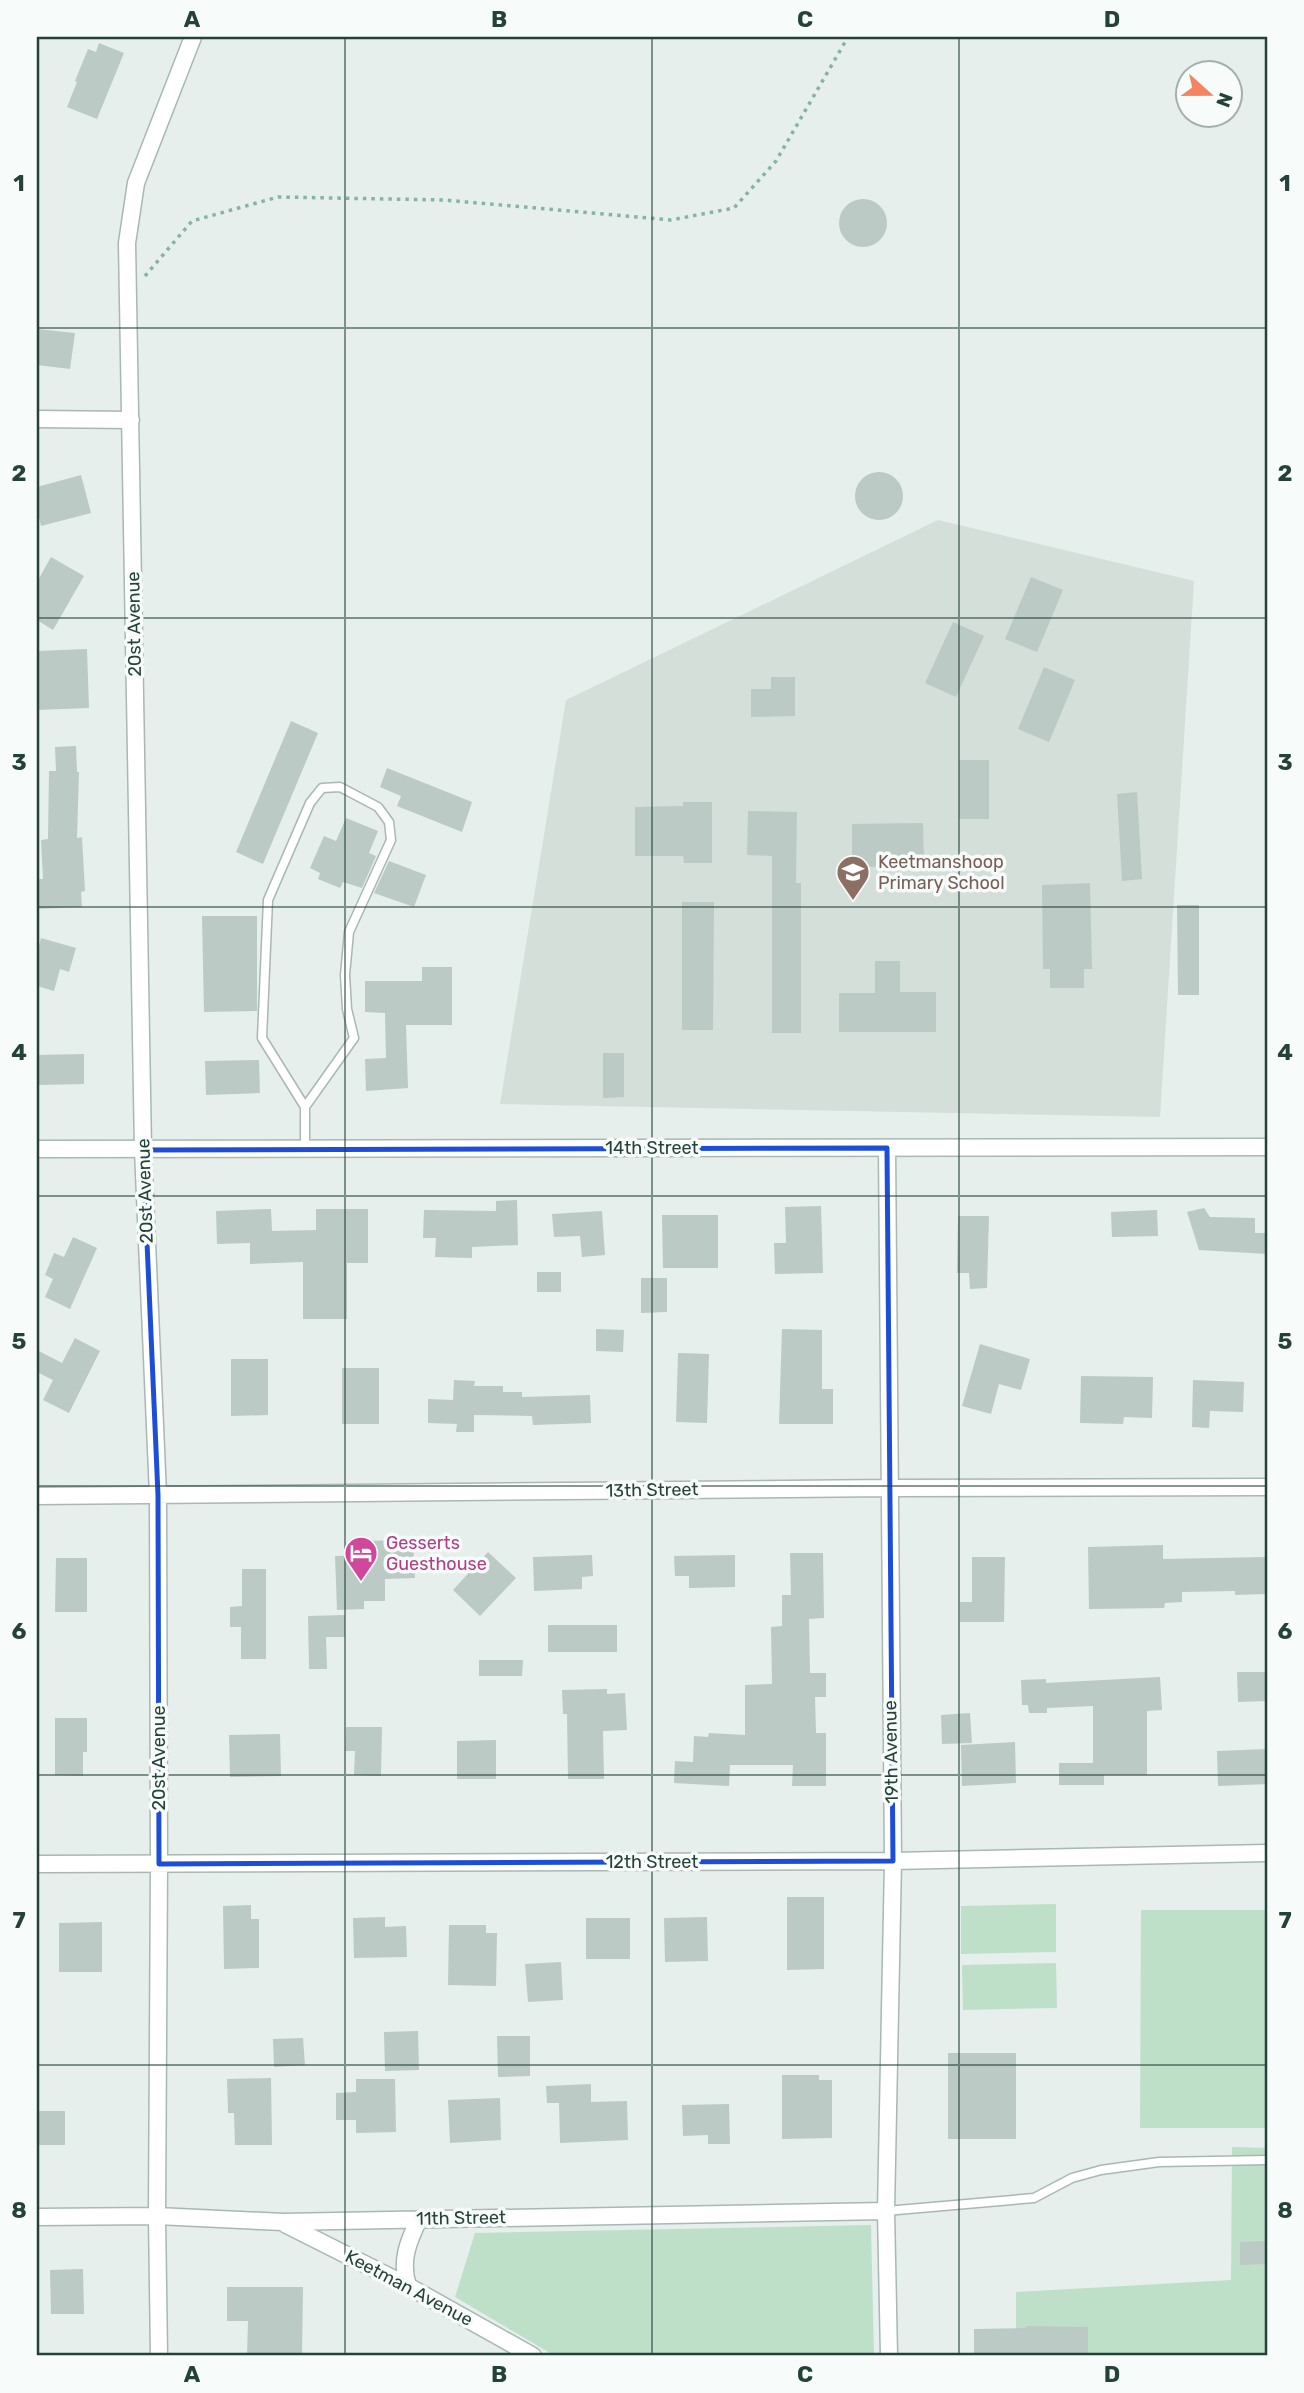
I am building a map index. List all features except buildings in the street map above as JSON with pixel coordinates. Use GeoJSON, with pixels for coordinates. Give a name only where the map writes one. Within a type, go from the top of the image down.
{"type":"FeatureCollection","features":[{"type":"Feature","properties":{"kind":"street","name":"20st Avenue"},"geometry":{"type":"LineString","coordinates":[[159,2356],[156,2216],[158,1495],[143,1150],[128,243],[136,183],[193,37]]}},
{"type":"Feature","properties":{"kind":"street"},"geometry":{"type":"LineString","coordinates":[[37,419],[131,420]]}},
{"type":"Feature","properties":{"kind":"street","name":"14th Street"},"geometry":{"type":"LineString","coordinates":[[37,1149],[1267,1147]]}},
{"type":"Feature","properties":{"kind":"street","name":"19th Avenue"},"geometry":{"type":"LineString","coordinates":[[887,1148],[892,1861],[886,2211],[889,2356]]}},
{"type":"Feature","properties":{"kind":"street","name":"13th Street"},"geometry":{"type":"LineString","coordinates":[[37,1496],[1267,1487]]}},
{"type":"Feature","properties":{"kind":"street","name":"12th Street"},"geometry":{"type":"LineString","coordinates":[[37,1864],[892,1861],[1267,1853]]}},
{"type":"Feature","properties":{"kind":"street","name":"11th Street"},"geometry":{"type":"LineString","coordinates":[[37,2217],[156,2216],[283,2222],[886,2211]]}},
{"type":"Feature","properties":{"kind":"street"},"geometry":{"type":"LineString","coordinates":[[408,2286],[404,2257],[419,2219]]}},
{"type":"Feature","properties":{"kind":"street","name":"Keetman Avenue"},"geometry":{"type":"LineString","coordinates":[[283,2222],[408,2286],[533,2356]]}},
{"type":"Feature","properties":{"kind":"lane"},"geometry":{"type":"LineString","coordinates":[[305,1107],[354,1038],[347,1009],[349,932],[391,840],[389,822],[377,807],[340,787],[322,788],[310,803],[268,900],[262,1038],[305,1107],[305,1150]]}},
{"type":"Feature","properties":{"kind":"lane"},"geometry":{"type":"LineString","coordinates":[[886,2211],[1034,2198],[1072,2178],[1112,2168],[1158,2162],[1267,2160]]}},
{"type":"Feature","properties":{"kind":"path"},"geometry":{"type":"LineString","coordinates":[[128,296],[192,221],[278,197],[444,201],[671,220],[734,208],[776,161],[848,37]]}},
{"type":"Feature","properties":{"kind":"highlighted area"},"geometry":{"type":"Polygon","coordinates":[[[887,1148],[893,1861],[159,1864],[158,1495],[143,1150],[887,1148]]]}},
{"type":"Feature","properties":{"kind":"shaded area","name":"Keetmanshoop Primary School"},"geometry":{"type":"Polygon","coordinates":[[[938,520],[1194,581],[1160,1117],[500,1104],[566,700],[938,520]]]}},
{"type":"Feature","properties":{"kind":"green space"},"geometry":{"type":"Polygon","coordinates":[[[1056,1904],[1056,1952],[961,1954],[961,1906],[1056,1904]]]}},
{"type":"Feature","properties":{"kind":"green space"},"geometry":{"type":"Polygon","coordinates":[[[1141,1910],[1267,1910],[1267,2128],[1140,2128],[1141,1910]]]}},
{"type":"Feature","properties":{"kind":"green space"},"geometry":{"type":"Polygon","coordinates":[[[1056,1963],[1057,2008],[963,2010],[962,1965],[1056,1963]]]}},
{"type":"Feature","properties":{"kind":"green space"},"geometry":{"type":"Polygon","coordinates":[[[1232,2147],[1267,2148],[1267,2356],[1016,2356],[1016,2292],[1231,2280],[1232,2147]]]}},
{"type":"Feature","properties":{"kind":"green space"},"geometry":{"type":"Polygon","coordinates":[[[871,2225],[874,2356],[555,2356],[455,2297],[475,2233],[871,2225]]]}},
{"type":"Feature","properties":{"kind":"place","name":"Keetmanshoop Primary School"},"geometry":{"type":"Point","coordinates":[853,902]}},
{"type":"Feature","properties":{"kind":"place","name":"Gesserts Guesthouse"},"geometry":{"type":"Point","coordinates":[361,1583]}}]}
